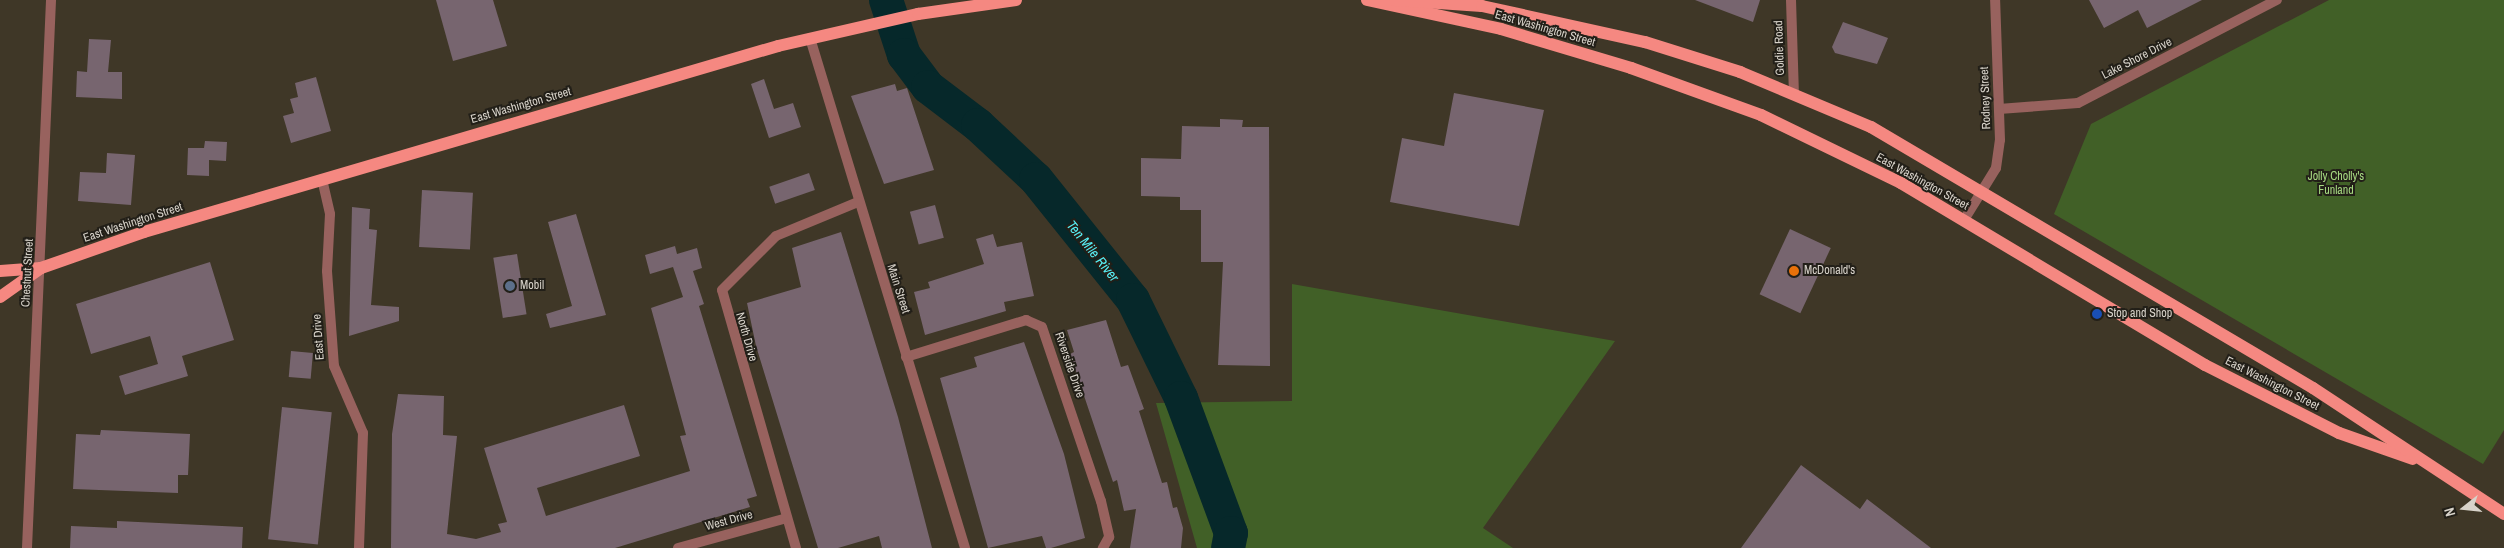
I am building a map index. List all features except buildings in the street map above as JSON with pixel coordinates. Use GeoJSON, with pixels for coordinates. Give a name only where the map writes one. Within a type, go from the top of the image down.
{"type":"FeatureCollection","features":[{"type":"Feature","properties":{"kind":"main road","name":"East Washington Street"},"geometry":{"type":"LineString","coordinates":[[0,271],[41,268],[322,178],[810,38],[918,14],[1016,0]]}},
{"type":"Feature","properties":{"kind":"main road","name":"East Washington Street"},"geometry":{"type":"LineString","coordinates":[[1367,0],[1501,29],[1631,68],[1761,115],[1901,183],[2205,365],[2339,433],[2431,466]]}},
{"type":"Feature","properties":{"kind":"main road","name":"East Washington Street"},"geometry":{"type":"LineString","coordinates":[[1395,0],[1482,6],[1645,42],[1740,72],[1871,127],[2313,388],[2504,514]]}},
{"type":"Feature","properties":{"kind":"main road","name":"East Washington Street"},"geometry":{"type":"LineString","coordinates":[[0,297],[41,268]]}},
{"type":"Feature","properties":{"kind":"street","name":"Chestnut Street"},"geometry":{"type":"LineString","coordinates":[[27,548],[41,268],[51,0]]}},
{"type":"Feature","properties":{"kind":"street","name":"Goldie Road"},"geometry":{"type":"LineString","coordinates":[[1791,0],[1794,94]]}},
{"type":"Feature","properties":{"kind":"street","name":"Rodney Street"},"geometry":{"type":"LineString","coordinates":[[1964,220],[1983,192],[1996,168],[1999,109],[1995,0]]}},
{"type":"Feature","properties":{"kind":"street","name":"Lake Shore Drive"},"geometry":{"type":"LineString","coordinates":[[1999,109],[2078,103],[2277,0]]}},
{"type":"Feature","properties":{"kind":"street","name":"Main Street"},"geometry":{"type":"LineString","coordinates":[[810,38],[858,202],[965,548]]}},
{"type":"Feature","properties":{"kind":"street","name":"East Drive"},"geometry":{"type":"LineString","coordinates":[[322,178],[330,214],[327,271],[334,366],[363,433],[359,548]]}},
{"type":"Feature","properties":{"kind":"street","name":"North Drive"},"geometry":{"type":"LineString","coordinates":[[796,548],[726,316],[722,290],[776,236],[858,202]]}},
{"type":"Feature","properties":{"kind":"street","name":"Riverside Drive"},"geometry":{"type":"LineString","coordinates":[[906,357],[1026,320],[1042,327],[1101,501],[1109,537],[1104,548]]}},
{"type":"Feature","properties":{"kind":"street","name":"West Drive"},"geometry":{"type":"LineString","coordinates":[[678,548],[787,518]]}},
{"type":"Feature","properties":{"kind":"green space","name":"Jolly Cholly's Funland"},"geometry":{"type":"Polygon","coordinates":[[[2329,0],[2504,0],[2504,430],[2483,464],[2054,214],[2091,124],[2329,0]]]}},
{"type":"Feature","properties":{"kind":"green space"},"geometry":{"type":"Polygon","coordinates":[[[1292,284],[1615,341],[1483,528],[1513,548],[1197,548],[1156,403],[1292,401],[1292,284]]]}},
{"type":"Feature","properties":{"kind":"waterway","name":"Ten Mile River"},"geometry":{"type":"LineString","coordinates":[[886,0],[904,55],[928,87],[978,125],[1036,179],[1133,300],[1181,398],[1231,533],[1228,548]]}},
{"type":"Feature","properties":{"kind":"place","name":"McDonald's"},"geometry":{"type":"Point","coordinates":[1794,271]}},
{"type":"Feature","properties":{"kind":"place","name":"Mobil"},"geometry":{"type":"Point","coordinates":[510,286]}},
{"type":"Feature","properties":{"kind":"place","name":"Stop and Shop"},"geometry":{"type":"Point","coordinates":[2097,314]}}]}
